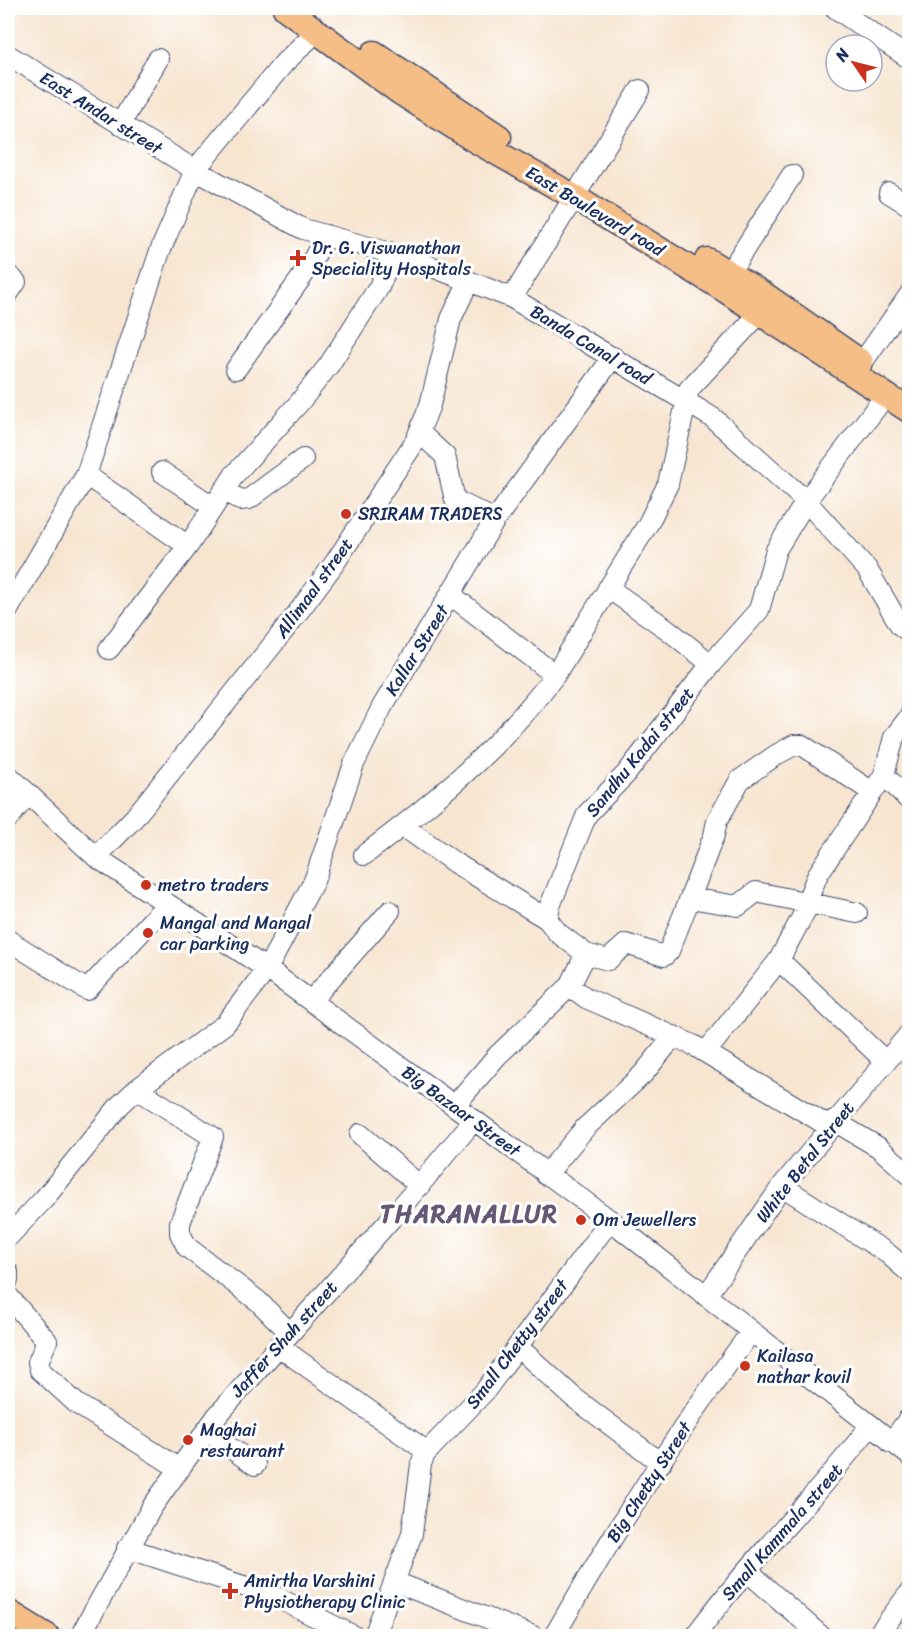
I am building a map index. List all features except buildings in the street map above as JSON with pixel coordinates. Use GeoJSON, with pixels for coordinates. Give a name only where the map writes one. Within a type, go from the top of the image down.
{"type":"FeatureCollection","features":[{"type":"Feature","properties":{"kind":"main road","name":"East Boulevard road"},"geometry":{"type":"LineString","coordinates":[[285,8],[394,88],[471,138],[579,192],[759,314],[909,411]]}},
{"type":"Feature","properties":{"kind":"main road"},"geometry":{"type":"LineString","coordinates":[[311,8],[579,192],[729,273],[909,392]]}},
{"type":"Feature","properties":{"kind":"main road"},"geometry":{"type":"LineString","coordinates":[[8,1612],[47,1636]]}},
{"type":"Feature","properties":{"kind":"street"},"geometry":{"type":"LineString","coordinates":[[835,8],[909,59]]}},
{"type":"Feature","properties":{"kind":"street"},"geometry":{"type":"LineString","coordinates":[[8,610],[87,475],[98,434],[160,251],[195,170],[284,63],[318,30]]}},
{"type":"Feature","properties":{"kind":"street","name":"East Andar street"},"geometry":{"type":"LineString","coordinates":[[8,55],[195,170]]}},
{"type":"Feature","properties":{"kind":"street"},"geometry":{"type":"LineString","coordinates":[[120,124],[158,59]]}},
{"type":"Feature","properties":{"kind":"street"},"geometry":{"type":"LineString","coordinates":[[512,298],[640,90]]}},
{"type":"Feature","properties":{"kind":"street","name":"Banda Canal road"},"geometry":{"type":"LineString","coordinates":[[195,170],[303,229],[412,259],[468,283],[512,298],[713,418],[806,501],[867,569],[900,625],[909,633]]}},
{"type":"Feature","properties":{"kind":"street"},"geometry":{"type":"LineString","coordinates":[[729,273],[792,175]]}},
{"type":"Feature","properties":{"kind":"street"},"geometry":{"type":"LineString","coordinates":[[890,193],[909,206]]}},
{"type":"Feature","properties":{"kind":"street"},"geometry":{"type":"LineString","coordinates":[[236,369],[309,267],[326,235]]}},
{"type":"Feature","properties":{"kind":"street"},"geometry":{"type":"LineString","coordinates":[[109,649],[188,546],[224,490],[329,365],[378,287],[392,255]]}},
{"type":"Feature","properties":{"kind":"street"},"geometry":{"type":"LineString","coordinates":[[8,275],[16,282],[8,294]]}},
{"type":"Feature","properties":{"kind":"street","name":"Allimaal street"},"geometry":{"type":"LineString","coordinates":[[96,857],[134,818],[290,623],[334,564],[420,433],[430,405],[451,319],[468,283]]}},
{"type":"Feature","properties":{"kind":"street"},"geometry":{"type":"LineString","coordinates":[[862,363],[909,294]]}},
{"type":"Feature","properties":{"kind":"street"},"geometry":{"type":"LineString","coordinates":[[364,855],[440,796],[498,741],[555,675],[648,524],[668,484],[689,389],[759,314]]}},
{"type":"Feature","properties":{"kind":"street","name":"Kallar Street"},"geometry":{"type":"LineString","coordinates":[[8,1237],[44,1199],[74,1159],[137,1089],[225,1024],[267,969],[314,881],[354,764],[382,706],[452,595],[495,520],[614,357]]}},
{"type":"Feature","properties":{"kind":"street","name":"Sandhu Kadai street"},"geometry":{"type":"LineString","coordinates":[[547,919],[587,814],[626,774],[711,664],[761,606],[773,556],[806,501],[885,396]]}},
{"type":"Feature","properties":{"kind":"street"},"geometry":{"type":"LineString","coordinates":[[420,433],[445,456],[455,500],[495,520]]}},
{"type":"Feature","properties":{"kind":"street"},"geometry":{"type":"LineString","coordinates":[[224,490],[240,500],[249,499],[303,459]]}},
{"type":"Feature","properties":{"kind":"street"},"geometry":{"type":"LineString","coordinates":[[162,472],[212,506]]}},
{"type":"Feature","properties":{"kind":"street"},"geometry":{"type":"LineString","coordinates":[[87,475],[188,546]]}},
{"type":"Feature","properties":{"kind":"street"},"geometry":{"type":"LineString","coordinates":[[608,588],[667,629],[711,664]]}},
{"type":"Feature","properties":{"kind":"street"},"geometry":{"type":"LineString","coordinates":[[452,595],[555,675]]}},
{"type":"Feature","properties":{"kind":"street"},"geometry":{"type":"LineString","coordinates":[[706,1053],[779,960],[810,902],[809,896],[818,874],[884,775],[894,737],[909,716]]}},
{"type":"Feature","properties":{"kind":"street"},"geometry":{"type":"LineString","coordinates":[[403,826],[455,863],[547,919],[558,933],[586,954],[608,960],[621,946],[628,944],[664,956],[669,951],[724,805],[740,780],[776,755],[794,745],[802,745],[872,792]]}},
{"type":"Feature","properties":{"kind":"street","name":"Big Bazaar Street"},"geometry":{"type":"LineString","coordinates":[[8,775],[96,857],[267,969],[610,1220],[909,1455]]}},
{"type":"Feature","properties":{"kind":"street"},"geometry":{"type":"LineString","coordinates":[[884,775],[909,801]]}},
{"type":"Feature","properties":{"kind":"street"},"geometry":{"type":"LineString","coordinates":[[8,819],[28,794]]}},
{"type":"Feature","properties":{"kind":"street"},"geometry":{"type":"LineString","coordinates":[[690,898],[738,906],[756,891],[857,913]]}},
{"type":"Feature","properties":{"kind":"street"},"geometry":{"type":"LineString","coordinates":[[8,940],[87,990],[167,904]]}},
{"type":"Feature","properties":{"kind":"street"},"geometry":{"type":"LineString","coordinates":[[311,1001],[390,911]]}},
{"type":"Feature","properties":{"kind":"street"},"geometry":{"type":"LineString","coordinates":[[454,1106],[497,1056],[570,986],[586,954]]}},
{"type":"Feature","properties":{"kind":"street"},"geometry":{"type":"LineString","coordinates":[[779,960],[885,1061]]}},
{"type":"Feature","properties":{"kind":"street"},"geometry":{"type":"LineString","coordinates":[[570,986],[586,998],[674,1036],[878,1147],[909,1175]]}},
{"type":"Feature","properties":{"kind":"street"},"geometry":{"type":"LineString","coordinates":[[546,1175],[585,1128],[643,1074],[674,1036]]}},
{"type":"Feature","properties":{"kind":"street","name":"White Betal Street"},"geometry":{"type":"LineString","coordinates":[[706,1296],[782,1186],[885,1061],[907,1040]]}},
{"type":"Feature","properties":{"kind":"street"},"geometry":{"type":"LineString","coordinates":[[137,1089],[213,1137],[180,1223],[180,1233],[187,1247],[258,1301],[284,1339],[426,1451],[421,1464],[412,1534],[374,1636]]}},
{"type":"Feature","properties":{"kind":"street","name":"Jaffer Shah street"},"geometry":{"type":"LineString","coordinates":[[80,1636],[127,1548],[206,1431],[420,1186],[474,1120]]}},
{"type":"Feature","properties":{"kind":"street"},"geometry":{"type":"LineString","coordinates":[[360,1134],[420,1186]]}},
{"type":"Feature","properties":{"kind":"street"},"geometry":{"type":"LineString","coordinates":[[782,1186],[870,1242],[909,1274]]}},
{"type":"Feature","properties":{"kind":"street","name":"Small Chetty street"},"geometry":{"type":"LineString","coordinates":[[426,1451],[469,1409],[518,1347],[590,1244],[610,1220]]}},
{"type":"Feature","properties":{"kind":"street"},"geometry":{"type":"LineString","coordinates":[[8,1272],[8,1280]]}},
{"type":"Feature","properties":{"kind":"street"},"geometry":{"type":"LineString","coordinates":[[8,1296],[47,1341],[38,1362],[40,1370],[77,1404],[180,1469]]}},
{"type":"Feature","properties":{"kind":"street","name":"Big Chetty Street"},"geometry":{"type":"LineString","coordinates":[[554,1636],[661,1462],[751,1332]]}},
{"type":"Feature","properties":{"kind":"street"},"geometry":{"type":"LineString","coordinates":[[518,1347],[573,1397],[661,1462]]}},
{"type":"Feature","properties":{"kind":"street"},"geometry":{"type":"LineString","coordinates":[[891,1443],[909,1417]]}},
{"type":"Feature","properties":{"kind":"street","name":"Small Kammala street"},"geometry":{"type":"LineString","coordinates":[[695,1636],[747,1571],[846,1460],[870,1426]]}},
{"type":"Feature","properties":{"kind":"street"},"geometry":{"type":"LineString","coordinates":[[206,1431],[255,1465]]}},
{"type":"Feature","properties":{"kind":"street"},"geometry":{"type":"LineString","coordinates":[[127,1548],[274,1596],[354,1636]]}},
{"type":"Feature","properties":{"kind":"street"},"geometry":{"type":"LineString","coordinates":[[747,1571],[821,1636]]}},
{"type":"Feature","properties":{"kind":"street"},"geometry":{"type":"LineString","coordinates":[[395,1582],[533,1636]]}},
{"type":"Feature","properties":{"kind":"street"},"geometry":{"type":"LineString","coordinates":[[877,1636],[909,1592]]}},
{"type":"Feature","properties":{"kind":"place","name":"Dr. G. Viswanathan Speciality Hospitals"},"geometry":{"type":"Point","coordinates":[298,258]}},
{"type":"Feature","properties":{"kind":"place","name":"SRIRAM TRADERS"},"geometry":{"type":"Point","coordinates":[346,514]}},
{"type":"Feature","properties":{"kind":"place","name":"metro traders"},"geometry":{"type":"Point","coordinates":[146,885]}},
{"type":"Feature","properties":{"kind":"place","name":"Mangal and Mangal car parking"},"geometry":{"type":"Point","coordinates":[148,933]}},
{"type":"Feature","properties":{"kind":"place","name":"Om Jewellers"},"geometry":{"type":"Point","coordinates":[581,1220]}},
{"type":"Feature","properties":{"kind":"place","name":"Kailasa nathar kovil"},"geometry":{"type":"Point","coordinates":[745,1366]}},
{"type":"Feature","properties":{"kind":"place","name":"Maghai restaurant"},"geometry":{"type":"Point","coordinates":[188,1440]}},
{"type":"Feature","properties":{"kind":"place","name":"Amirtha Varshini Physiotherapy Clinic"},"geometry":{"type":"Point","coordinates":[230,1591]}},
{"type":"Feature","properties":{"kind":"district","name":"THARANALLUR"},"geometry":{"type":"Point","coordinates":[469,1214]}}]}
